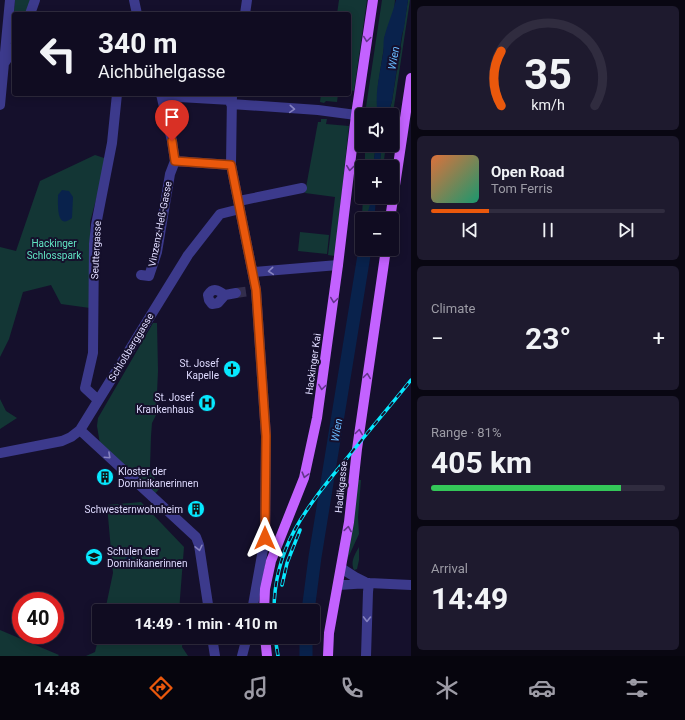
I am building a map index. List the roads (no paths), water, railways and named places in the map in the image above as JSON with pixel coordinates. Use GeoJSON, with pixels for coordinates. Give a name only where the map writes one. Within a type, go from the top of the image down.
{"type":"FeatureCollection","features":[{"type":"Feature","properties":{"kind":"main road","name":"Hackinger Kai"},"geometry":{"type":"LineString","coordinates":[[357,108],[373,0]]}},
{"type":"Feature","properties":{"kind":"main road"},"geometry":{"type":"LineString","coordinates":[[391,212],[411,78]]}},
{"type":"Feature","properties":{"kind":"main road","name":"Hackinger Kai"},"geometry":{"type":"LineString","coordinates":[[264,604],[265,589],[271,561],[304,478],[314,437],[338,265],[355,123]]}},
{"type":"Feature","properties":{"kind":"main road","name":"Hadikgasse"},"geometry":{"type":"LineString","coordinates":[[328,656],[329,633],[349,522],[358,442],[385,256]]}},
{"type":"Feature","properties":{"kind":"main road"},"geometry":{"type":"LineString","coordinates":[[265,644],[266,656]]}},
{"type":"Feature","properties":{"kind":"street"},"geometry":{"type":"LineString","coordinates":[[0,105],[2,64],[10,0]]}},
{"type":"Feature","properties":{"kind":"street"},"geometry":{"type":"LineString","coordinates":[[31,12],[35,0]]}},
{"type":"Feature","properties":{"kind":"street"},"geometry":{"type":"LineString","coordinates":[[134,0],[137,12]]}},
{"type":"Feature","properties":{"kind":"street"},"geometry":{"type":"LineString","coordinates":[[245,12],[247,0]]}},
{"type":"Feature","properties":{"kind":"street"},"geometry":{"type":"LineString","coordinates":[[2,64],[12,51]]}},
{"type":"Feature","properties":{"kind":"street","name":"Seuttergasse"},"geometry":{"type":"LineString","coordinates":[[98,400],[86,388],[94,353],[94,244],[96,225],[112,143],[117,96]]}},
{"type":"Feature","properties":{"kind":"street","name":"Vinzenz-Heß-Gasse"},"geometry":{"type":"LineString","coordinates":[[141,275],[149,276],[156,252],[170,174],[175,161],[161,96]]}},
{"type":"Feature","properties":{"kind":"street"},"geometry":{"type":"LineString","coordinates":[[178,96],[231,99],[355,115]]}},
{"type":"Feature","properties":{"kind":"street"},"geometry":{"type":"LineString","coordinates":[[231,99],[231,165],[253,272],[253,290],[266,436],[265,531],[253,604]]}},
{"type":"Feature","properties":{"kind":"street"},"geometry":{"type":"LineString","coordinates":[[175,161],[231,165]]}},
{"type":"Feature","properties":{"kind":"street","name":"Schloßberggasse"},"geometry":{"type":"LineString","coordinates":[[0,453],[62,441],[71,437],[80,430],[193,248],[220,214],[240,205],[302,188]]}},
{"type":"Feature","properties":{"kind":"street"},"geometry":{"type":"LineString","coordinates":[[253,272],[338,265]]}},
{"type":"Feature","properties":{"kind":"street"},"geometry":{"type":"LineString","coordinates":[[225,295],[236,293]]}},
{"type":"Feature","properties":{"kind":"street"},"geometry":{"type":"LineString","coordinates":[[80,430],[196,537],[199,545],[207,604]]}},
{"type":"Feature","properties":{"kind":"street"},"geometry":{"type":"LineString","coordinates":[[341,568],[355,577],[369,583]]}},
{"type":"Feature","properties":{"kind":"street"},"geometry":{"type":"LineString","coordinates":[[366,656],[369,583]]}},
{"type":"Feature","properties":{"kind":"street"},"geometry":{"type":"LineString","coordinates":[[338,585],[369,583],[411,585]]}},
{"type":"Feature","properties":{"kind":"street"},"geometry":{"type":"LineString","coordinates":[[213,644],[215,656]]}},
{"type":"Feature","properties":{"kind":"street"},"geometry":{"type":"LineString","coordinates":[[242,656],[245,644]]}},
{"type":"Feature","properties":{"kind":"water"},"geometry":{"type":"Polygon","coordinates":[[[396,0],[408,0],[392,101],[390,108],[377,108],[377,92],[384,38],[396,0]]]}},
{"type":"Feature","properties":{"kind":"water"},"geometry":{"type":"Polygon","coordinates":[[[375,152],[381,152],[380,160],[374,159],[375,152]]]}},
{"type":"Feature","properties":{"kind":"water"},"geometry":{"type":"Polygon","coordinates":[[[62,190],[69,191],[73,197],[72,218],[67,221],[63,221],[61,219],[58,209],[58,195],[62,190]]]}},
{"type":"Feature","properties":{"kind":"water"},"geometry":{"type":"Polygon","coordinates":[[[370,204],[376,204],[375,211],[367,212],[370,204]]]}},
{"type":"Feature","properties":{"kind":"water"},"geometry":{"type":"Polygon","coordinates":[[[127,557],[131,557],[133,561],[131,565],[127,565],[125,563],[125,559],[127,557]]]}},
{"type":"Feature","properties":{"kind":"waterway","name":"Wien"},"geometry":{"type":"LineString","coordinates":[[309,604],[315,557],[364,256]]}},
{"type":"Feature","properties":{"kind":"waterway","name":"Wien"},"geometry":{"type":"LineString","coordinates":[[306,644],[306,656]]}},
{"type":"Feature","properties":{"kind":"tunnel"},"geometry":{"type":"LineString","coordinates":[[236,293],[250,291]]}},
{"type":"Feature","properties":{"kind":"railway"},"geometry":{"type":"LineString","coordinates":[[275,604],[280,566],[287,546],[296,528],[319,493],[411,380]]}},
{"type":"Feature","properties":{"kind":"railway"},"geometry":{"type":"LineString","coordinates":[[282,585],[287,563],[300,530]]}},
{"type":"Feature","properties":{"kind":"railway"},"geometry":{"type":"LineString","coordinates":[[276,644],[278,656]]}},
{"type":"Feature","properties":{"kind":"place","name":"St. Josef Kapelle"},"geometry":{"type":"Point","coordinates":[232,369]}},
{"type":"Feature","properties":{"kind":"place","name":"St. Josef Krankenhaus"},"geometry":{"type":"Point","coordinates":[207,403]}},
{"type":"Feature","properties":{"kind":"place","name":"Kloster der Dominikanerinnen"},"geometry":{"type":"Point","coordinates":[105,477]}},
{"type":"Feature","properties":{"kind":"place","name":"Schwesternwohnheim"},"geometry":{"type":"Point","coordinates":[196,509]}},
{"type":"Feature","properties":{"kind":"place","name":"Schulen der Dominikanerinnen"},"geometry":{"type":"Point","coordinates":[94,557]}},
{"type":"Feature","properties":{"kind":"park label","name":"Hackinger Schlosspark"},"geometry":{"type":"Point","coordinates":[54,248]}}]}
